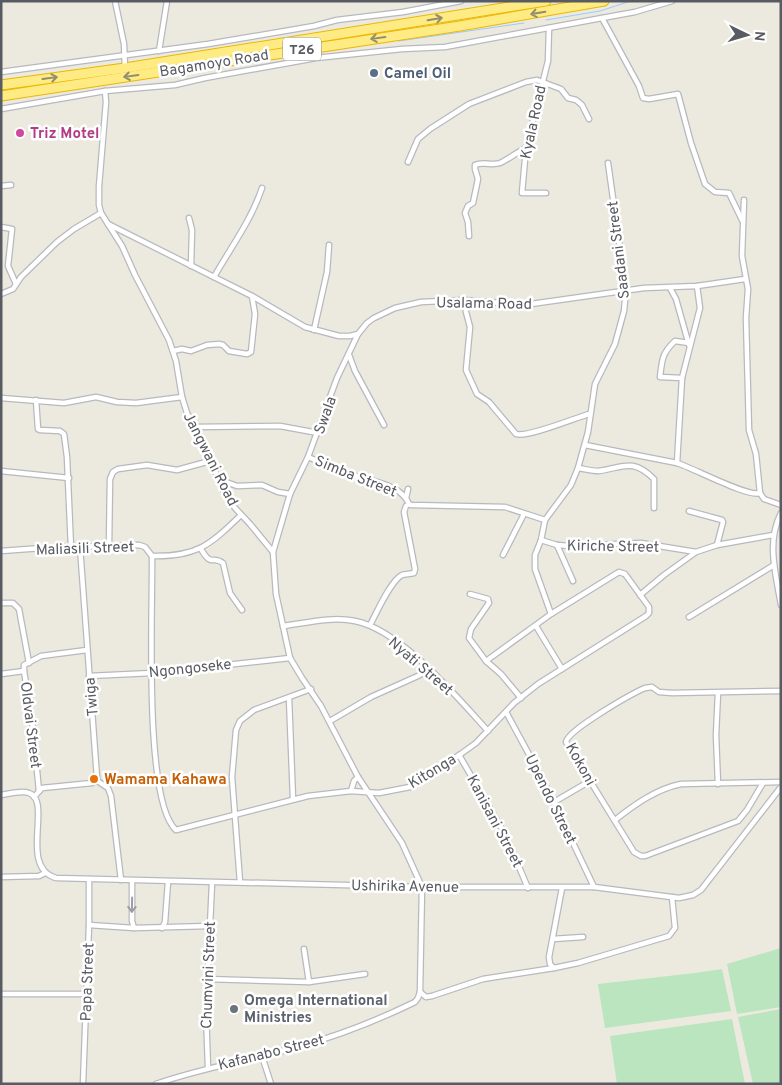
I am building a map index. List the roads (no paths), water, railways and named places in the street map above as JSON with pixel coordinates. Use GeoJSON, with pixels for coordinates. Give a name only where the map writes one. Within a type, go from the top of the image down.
{"type":"FeatureCollection","features":[{"type":"Feature","properties":{"kind":"highway","name":"Bagamoyo Road"},"geometry":{"type":"LineString","coordinates":[[1,85],[125,68],[546,1]]}},
{"type":"Feature","properties":{"kind":"highway","name":"Bagamoyo Road"},"geometry":{"type":"LineString","coordinates":[[1,96],[533,14],[604,1]]}},
{"type":"Feature","properties":{"kind":"street"},"geometry":{"type":"LineString","coordinates":[[115,1],[125,54],[125,68]]}},
{"type":"Feature","properties":{"kind":"street"},"geometry":{"type":"LineString","coordinates":[[160,50],[167,1]]}},
{"type":"Feature","properties":{"kind":"street"},"geometry":{"type":"LineString","coordinates":[[1,72],[208,44],[314,26],[337,20],[403,12],[461,1]]}},
{"type":"Feature","properties":{"kind":"street"},"geometry":{"type":"LineString","coordinates":[[1,109],[105,91],[175,85],[316,58],[402,49],[445,47],[636,12],[672,1]]}},
{"type":"Feature","properties":{"kind":"street"},"geometry":{"type":"LineString","coordinates":[[602,18],[643,98],[649,99],[678,94],[691,143],[705,184],[715,192],[729,193],[742,221]]}},
{"type":"Feature","properties":{"kind":"street","name":"Kyala Road"},"geometry":{"type":"LineString","coordinates":[[546,193],[522,193],[526,148],[548,61],[549,28]]}},
{"type":"Feature","properties":{"kind":"street"},"geometry":{"type":"LineString","coordinates":[[408,162],[416,144],[423,135],[469,104],[526,82],[537,80],[561,89],[568,98],[579,102],[589,119]]}},
{"type":"Feature","properties":{"kind":"street","name":"Jangwani Road"},"geometry":{"type":"LineString","coordinates":[[105,91],[99,186],[101,212],[122,246],[169,340],[187,413],[226,496],[273,552]]}},
{"type":"Feature","properties":{"kind":"street"},"geometry":{"type":"LineString","coordinates":[[469,236],[465,211],[473,203],[478,179],[475,165],[499,163],[526,148]]}},
{"type":"Feature","properties":{"kind":"street","name":"Saadani Street"},"geometry":{"type":"LineString","coordinates":[[551,614],[535,569],[535,555],[541,540],[545,520],[571,484],[578,468],[585,445],[595,384],[615,344],[626,302],[626,290],[608,163]]}},
{"type":"Feature","properties":{"kind":"street"},"geometry":{"type":"LineString","coordinates":[[1,186],[11,185]]}},
{"type":"Feature","properties":{"kind":"street"},"geometry":{"type":"LineString","coordinates":[[214,277],[249,220],[262,188]]}},
{"type":"Feature","properties":{"kind":"street"},"geometry":{"type":"LineString","coordinates":[[744,200],[742,256],[748,289],[746,318],[749,430],[756,454],[760,493],[764,499],[781,505]]}},
{"type":"Feature","properties":{"kind":"street"},"geometry":{"type":"LineString","coordinates":[[1,294],[13,288],[58,242],[74,229],[101,212]]}},
{"type":"Feature","properties":{"kind":"street"},"geometry":{"type":"LineString","coordinates":[[189,218],[192,230],[190,266]]}},
{"type":"Feature","properties":{"kind":"street"},"geometry":{"type":"LineString","coordinates":[[107,224],[252,296],[305,327],[340,336],[358,334]]}},
{"type":"Feature","properties":{"kind":"street"},"geometry":{"type":"LineString","coordinates":[[1,227],[12,229],[8,266],[16,284]]}},
{"type":"Feature","properties":{"kind":"street"},"geometry":{"type":"LineString","coordinates":[[314,330],[327,272],[329,245]]}},
{"type":"Feature","properties":{"kind":"street","name":"Usalama Road"},"geometry":{"type":"LineString","coordinates":[[358,334],[374,318],[395,308],[428,302],[465,300],[524,305],[626,290],[697,286],[745,279]]}},
{"type":"Feature","properties":{"kind":"street"},"geometry":{"type":"LineString","coordinates":[[677,463],[682,378],[700,308],[697,286]]}},
{"type":"Feature","properties":{"kind":"street"},"geometry":{"type":"LineString","coordinates":[[670,288],[676,300],[690,351]]}},
{"type":"Feature","properties":{"kind":"street"},"geometry":{"type":"LineString","coordinates":[[173,351],[182,349],[191,351],[207,345],[219,344],[229,351],[247,354],[251,352],[255,314],[252,296]]}},
{"type":"Feature","properties":{"kind":"street"},"geometry":{"type":"LineString","coordinates":[[465,300],[470,327],[466,370],[476,394],[488,402],[516,434],[522,435],[589,414]]}},
{"type":"Feature","properties":{"kind":"street","name":"Swala"},"geometry":{"type":"LineString","coordinates":[[273,552],[290,494],[308,457],[338,378],[358,334]]}},
{"type":"Feature","properties":{"kind":"street"},"geometry":{"type":"LineString","coordinates":[[682,378],[660,377],[662,361],[666,350],[675,341],[689,343]]}},
{"type":"Feature","properties":{"kind":"street"},"geometry":{"type":"LineString","coordinates":[[349,355],[354,371],[384,424]]}},
{"type":"Feature","properties":{"kind":"street"},"geometry":{"type":"LineString","coordinates":[[1,398],[64,402],[96,397],[117,402],[136,403],[182,397]]}},
{"type":"Feature","properties":{"kind":"street"},"geometry":{"type":"LineString","coordinates":[[36,400],[38,429],[60,431],[64,434],[71,548]]}},
{"type":"Feature","properties":{"kind":"street"},"geometry":{"type":"LineString","coordinates":[[195,427],[280,426],[318,433]]}},
{"type":"Feature","properties":{"kind":"street"},"geometry":{"type":"LineString","coordinates":[[585,445],[677,463],[736,489],[753,495],[760,493]]}},
{"type":"Feature","properties":{"kind":"street","name":"Simba Street"},"geometry":{"type":"LineString","coordinates":[[308,457],[396,490],[406,498],[409,504],[504,507],[545,520]]}},
{"type":"Feature","properties":{"kind":"street"},"geometry":{"type":"LineString","coordinates":[[110,545],[110,479],[112,472],[118,469],[147,465],[177,470],[210,461]]}},
{"type":"Feature","properties":{"kind":"street"},"geometry":{"type":"LineString","coordinates":[[578,468],[596,471],[624,465],[640,469],[654,479],[654,508]]}},
{"type":"Feature","properties":{"kind":"street"},"geometry":{"type":"LineString","coordinates":[[1,471],[68,478]]}},
{"type":"Feature","properties":{"kind":"street"},"geometry":{"type":"LineString","coordinates":[[218,479],[237,486],[262,485],[278,492],[290,494]]}},
{"type":"Feature","properties":{"kind":"street"},"geometry":{"type":"LineString","coordinates":[[406,498],[408,489]]}},
{"type":"Feature","properties":{"kind":"street"},"geometry":{"type":"LineString","coordinates":[[370,625],[394,584],[401,576],[414,573],[415,569],[404,512],[409,504]]}},
{"type":"Feature","properties":{"kind":"street"},"geometry":{"type":"LineString","coordinates":[[689,512],[722,520],[717,545]]}},
{"type":"Feature","properties":{"kind":"street"},"geometry":{"type":"LineString","coordinates":[[781,513],[773,536],[774,565],[781,605]]}},
{"type":"Feature","properties":{"kind":"street"},"geometry":{"type":"LineString","coordinates":[[503,555],[524,514]]}},
{"type":"Feature","properties":{"kind":"street","name":"Maliasili Street"},"geometry":{"type":"LineString","coordinates":[[1,551],[140,545],[152,556],[171,557],[201,549],[216,539],[241,515]]}},
{"type":"Feature","properties":{"kind":"street","name":"Kiriche Street"},"geometry":{"type":"LineString","coordinates":[[541,540],[557,545],[641,543],[696,552],[717,545],[773,536]]}},
{"type":"Feature","properties":{"kind":"street"},"geometry":{"type":"LineString","coordinates":[[557,545],[573,581]]}},
{"type":"Feature","properties":{"kind":"street","name":"Twiga"},"geometry":{"type":"LineString","coordinates":[[80,547],[96,780]]}},
{"type":"Feature","properties":{"kind":"street"},"geometry":{"type":"LineString","coordinates":[[201,549],[210,561],[220,561],[223,563],[230,593],[242,610]]}},
{"type":"Feature","properties":{"kind":"street"},"geometry":{"type":"LineString","coordinates":[[273,552],[276,594],[290,658],[330,722],[358,777],[402,843],[422,887],[420,992],[426,996],[432,996],[482,979],[554,968],[669,936],[675,928],[672,897]]}},
{"type":"Feature","properties":{"kind":"street"},"geometry":{"type":"LineString","coordinates":[[640,595],[696,552]]}},
{"type":"Feature","properties":{"kind":"street","name":"Kitonga"},"geometry":{"type":"LineString","coordinates":[[152,556],[152,673],[156,768],[158,784],[170,825],[176,830],[294,799],[351,791],[389,792],[410,787],[476,743],[506,712],[538,684],[616,636],[649,613],[649,607],[625,574],[619,572],[551,614],[486,661]]}},
{"type":"Feature","properties":{"kind":"street"},"geometry":{"type":"LineString","coordinates":[[689,618],[774,565]]}},
{"type":"Feature","properties":{"kind":"street"},"geometry":{"type":"LineString","coordinates":[[470,594],[488,600],[489,603],[471,629],[469,635],[474,646],[521,698]]}},
{"type":"Feature","properties":{"kind":"street"},"geometry":{"type":"LineString","coordinates":[[1,603],[13,603],[19,609],[29,662]]}},
{"type":"Feature","properties":{"kind":"street","name":"Nyati Street"},"geometry":{"type":"LineString","coordinates":[[283,626],[335,619],[355,620],[370,625],[404,648],[428,669],[488,731]]}},
{"type":"Feature","properties":{"kind":"street"},"geometry":{"type":"LineString","coordinates":[[536,626],[562,668]]}},
{"type":"Feature","properties":{"kind":"street","name":"Oldvai Street"},"geometry":{"type":"LineString","coordinates":[[39,791],[24,665],[41,656],[87,650]]}},
{"type":"Feature","properties":{"kind":"street","name":"Ngongoseke"},"geometry":{"type":"LineString","coordinates":[[89,676],[152,673],[290,658]]}},
{"type":"Feature","properties":{"kind":"street"},"geometry":{"type":"LineString","coordinates":[[330,722],[371,697],[420,676],[428,669]]}},
{"type":"Feature","properties":{"kind":"street"},"geometry":{"type":"LineString","coordinates":[[1,674],[24,671]]}},
{"type":"Feature","properties":{"kind":"street","name":"Kokoni"},"geometry":{"type":"LineString","coordinates":[[763,782],[747,810],[738,821],[645,856],[637,855],[566,742],[568,735],[601,712],[645,688],[652,687],[659,692],[665,693],[781,691]]}},
{"type":"Feature","properties":{"kind":"street"},"geometry":{"type":"LineString","coordinates":[[240,882],[232,778],[235,738],[240,721],[254,710],[311,689]]}},
{"type":"Feature","properties":{"kind":"street"},"geometry":{"type":"LineString","coordinates":[[718,693],[716,735],[718,784]]}},
{"type":"Feature","properties":{"kind":"street"},"geometry":{"type":"LineString","coordinates":[[289,698],[294,799]]}},
{"type":"Feature","properties":{"kind":"street","name":"Upendo Street"},"geometry":{"type":"LineString","coordinates":[[506,712],[554,802],[594,887]]}},
{"type":"Feature","properties":{"kind":"street","name":"Kanisani Street"},"geometry":{"type":"LineString","coordinates":[[459,755],[505,834],[528,888]]}},
{"type":"Feature","properties":{"kind":"street"},"geometry":{"type":"LineString","coordinates":[[351,791],[354,781],[358,777]]}},
{"type":"Feature","properties":{"kind":"street"},"geometry":{"type":"LineString","coordinates":[[34,797],[39,791],[48,787],[92,783],[96,780],[108,788],[111,796],[121,880]]}},
{"type":"Feature","properties":{"kind":"street"},"geometry":{"type":"LineString","coordinates":[[554,802],[590,781]]}},
{"type":"Feature","properties":{"kind":"street"},"geometry":{"type":"LineString","coordinates":[[615,820],[646,798],[673,785],[781,782]]}},
{"type":"Feature","properties":{"kind":"street","name":"Ushirika Avenue"},"geometry":{"type":"LineString","coordinates":[[44,873],[56,878],[168,882],[422,887],[594,887],[686,898],[700,890],[781,787]]}},
{"type":"Feature","properties":{"kind":"street"},"geometry":{"type":"LineString","coordinates":[[1,795],[24,792],[34,797],[37,808],[38,861],[44,873],[39,876],[1,877]]}},
{"type":"Feature","properties":{"kind":"street","name":"Papa Street"},"geometry":{"type":"LineString","coordinates":[[83,1084],[89,879]]}},
{"type":"Feature","properties":{"kind":"street"},"geometry":{"type":"LineString","coordinates":[[132,881],[132,921],[134,928]]}},
{"type":"Feature","properties":{"kind":"street"},"geometry":{"type":"LineString","coordinates":[[162,928],[165,922],[168,882]]}},
{"type":"Feature","properties":{"kind":"street","name":"Chumvini Street"},"geometry":{"type":"LineString","coordinates":[[208,1068],[206,1012],[212,883]]}},
{"type":"Feature","properties":{"kind":"street"},"geometry":{"type":"LineString","coordinates":[[554,968],[550,964],[548,957],[562,888]]}},
{"type":"Feature","properties":{"kind":"street"},"geometry":{"type":"LineString","coordinates":[[89,925],[134,928],[210,926]]}},
{"type":"Feature","properties":{"kind":"street"},"geometry":{"type":"LineString","coordinates":[[553,939],[584,937]]}},
{"type":"Feature","properties":{"kind":"street"},"geometry":{"type":"LineString","coordinates":[[304,949],[310,982]]}},
{"type":"Feature","properties":{"kind":"street"},"geometry":{"type":"LineString","coordinates":[[207,979],[310,982],[365,974]]}},
{"type":"Feature","properties":{"kind":"street","name":"Kafanabo Street"},"geometry":{"type":"LineString","coordinates":[[156,1084],[208,1068],[316,1042],[368,1024],[415,1002],[420,992]]}},
{"type":"Feature","properties":{"kind":"street"},"geometry":{"type":"LineString","coordinates":[[1,994],[86,994]]}},
{"type":"Feature","properties":{"kind":"street"},"geometry":{"type":"LineString","coordinates":[[262,1056],[271,1084]]}},
{"type":"Feature","properties":{"kind":"waterway"},"geometry":{"type":"LineString","coordinates":[[546,20],[600,11],[631,1]]}},
{"type":"Feature","properties":{"kind":"waterway"},"geometry":{"type":"LineString","coordinates":[[399,41],[524,23]]}},
{"type":"Feature","properties":{"kind":"waterway"},"geometry":{"type":"LineString","coordinates":[[106,66],[118,64]]}},
{"type":"Feature","properties":{"kind":"waterway"},"geometry":{"type":"LineString","coordinates":[[174,74],[202,70]]}},
{"type":"Feature","properties":{"kind":"waterway"},"geometry":{"type":"LineString","coordinates":[[1,101],[12,99]]}},
{"type":"Feature","properties":{"kind":"place","name":"Camel Oil"},"geometry":{"type":"Point","coordinates":[374,73]}},
{"type":"Feature","properties":{"kind":"place","name":"Triz Motel"},"geometry":{"type":"Point","coordinates":[20,133]}},
{"type":"Feature","properties":{"kind":"place","name":"Wamama Kahawa"},"geometry":{"type":"Point","coordinates":[94,779]}},
{"type":"Feature","properties":{"kind":"place","name":"Omega International Ministries"},"geometry":{"type":"Point","coordinates":[234,1009]}}]}
